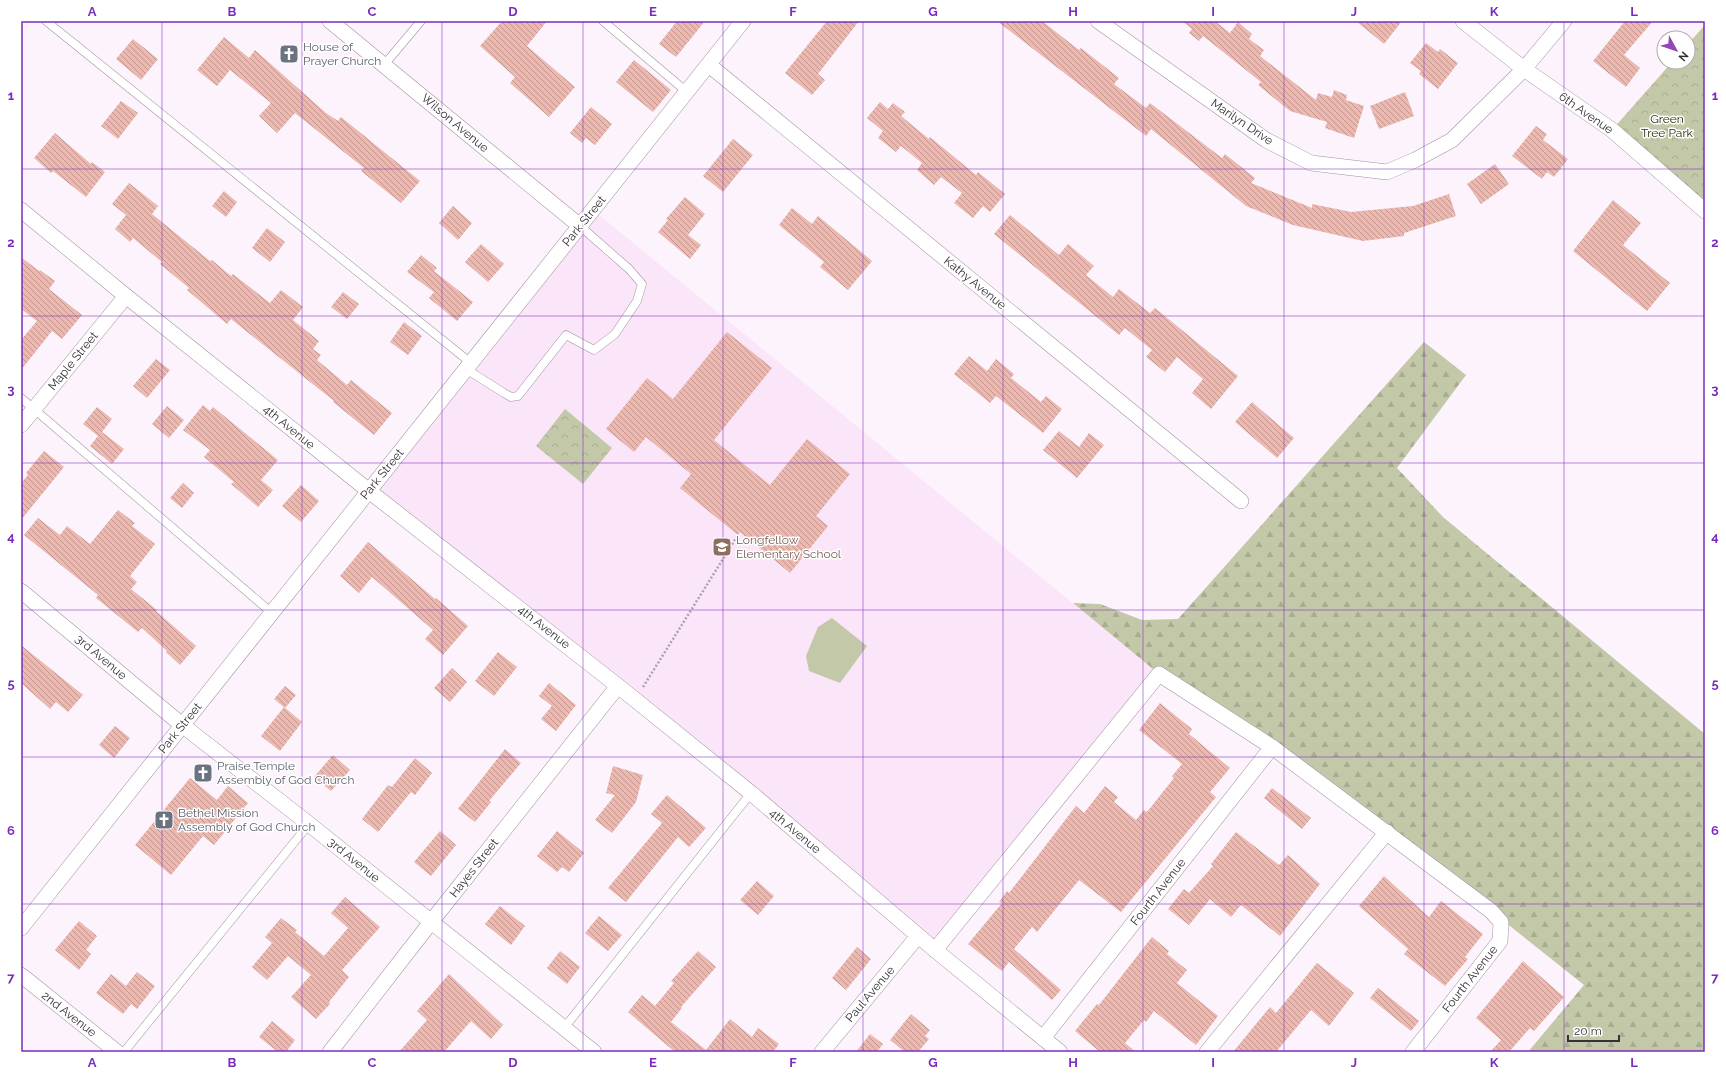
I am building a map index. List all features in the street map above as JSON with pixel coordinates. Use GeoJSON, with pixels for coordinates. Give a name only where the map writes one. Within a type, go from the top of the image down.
{"type":"FeatureCollection","features":[{"type":"Feature","properties":{"kind":"street","name":"Wilson Avenue"},"geometry":{"type":"LineString","coordinates":[[330,21],[580,226]]}},
{"type":"Feature","properties":{"kind":"street","name":"Park Street"},"geometry":{"type":"LineString","coordinates":[[21,928],[744,21]]}},
{"type":"Feature","properties":{"kind":"street","name":"Marilyn Drive"},"geometry":{"type":"LineString","coordinates":[[1098,21],[1266,140],[1311,163],[1387,172],[1415,160],[1452,140],[1524,69],[1564,21]]}},
{"type":"Feature","properties":{"kind":"street","name":"6th Avenue"},"geometry":{"type":"LineString","coordinates":[[1463,21],[1524,69],[1612,130],[1705,211]]}},
{"type":"Feature","properties":{"kind":"street","name":"Kathy Avenue"},"geometry":{"type":"LineString","coordinates":[[708,65],[1241,501]]}},
{"type":"Feature","properties":{"kind":"street","name":"4th Avenue"},"geometry":{"type":"LineString","coordinates":[[21,210],[369,491],[635,699],[751,793],[918,936],[1060,1052]]}},
{"type":"Feature","properties":{"kind":"street","name":"Maple Street"},"geometry":{"type":"LineString","coordinates":[[21,425],[126,296]]}},
{"type":"Feature","properties":{"kind":"street","name":"3rd Avenue"},"geometry":{"type":"LineString","coordinates":[[21,591],[182,725],[309,824],[594,1052]]}},
{"type":"Feature","properties":{"kind":"street","name":"Fourth Avenue"},"geometry":{"type":"LineString","coordinates":[[935,950],[1159,674],[1272,747],[1491,911],[1501,922],[1500,941],[1413,1052]]}},
{"type":"Feature","properties":{"kind":"street","name":"Hayes Street"},"geometry":{"type":"LineString","coordinates":[[330,1052],[618,686]]}},
{"type":"Feature","properties":{"kind":"street","name":"Fourth Avenue"},"geometry":{"type":"LineString","coordinates":[[1043,1038],[1272,747]]}},
{"type":"Feature","properties":{"kind":"street"},"geometry":{"type":"LineString","coordinates":[[1207,1052],[1387,832]]}},
{"type":"Feature","properties":{"kind":"street","name":"Paul Avenue"},"geometry":{"type":"LineString","coordinates":[[822,1052],[918,936]]}},
{"type":"Feature","properties":{"kind":"street","name":"2nd Avenue"},"geometry":{"type":"LineString","coordinates":[[21,975],[117,1052]]}},
{"type":"Feature","properties":{"kind":"lane"},"geometry":{"type":"LineString","coordinates":[[46,21],[469,366],[504,394],[511,397],[518,396],[566,335],[594,350],[615,334],[637,301],[642,284],[629,269],[580,226]]}},
{"type":"Feature","properties":{"kind":"lane"},"geometry":{"type":"LineString","coordinates":[[384,65],[421,21]]}},
{"type":"Feature","properties":{"kind":"lane"},"geometry":{"type":"LineString","coordinates":[[603,21],[687,92]]}},
{"type":"Feature","properties":{"kind":"lane"},"geometry":{"type":"LineString","coordinates":[[21,398],[272,613]]}},
{"type":"Feature","properties":{"kind":"lane"},"geometry":{"type":"LineString","coordinates":[[564,1028],[751,793]]}},
{"type":"Feature","properties":{"kind":"lane"},"geometry":{"type":"LineString","coordinates":[[124,1052],[309,824]]}},
{"type":"Feature","properties":{"kind":"path"},"geometry":{"type":"LineString","coordinates":[[635,699],[738,535]]}},
{"type":"Feature","properties":{"kind":"shaded area","name":"Longfellow Elementary School"},"geometry":{"type":"Polygon","coordinates":[[[593,210],[1159,674],[935,950],[369,491],[593,210]]]}},
{"type":"Feature","properties":{"kind":"green space","name":"Green Tree Park"},"geometry":{"type":"Polygon","coordinates":[[[1705,25],[1705,211],[1612,130],[1665,70],[1696,70],[1696,35],[1705,25]]]}},
{"type":"Feature","properties":{"kind":"green space"},"geometry":{"type":"Polygon","coordinates":[[[1424,342],[1466,375],[1397,468],[1443,517],[1705,734],[1705,1052],[1528,1052],[1584,985],[1491,911],[1159,674],[1073,603],[1100,604],[1142,620],[1178,619],[1424,342]]]}},
{"type":"Feature","properties":{"kind":"green space"},"geometry":{"type":"Polygon","coordinates":[[[565,409],[612,448],[583,484],[536,446],[565,409]]]}},
{"type":"Feature","properties":{"kind":"green space"},"geometry":{"type":"Polygon","coordinates":[[[832,618],[867,646],[840,683],[809,671],[806,656],[818,627],[832,618]]]}},
{"type":"Feature","properties":{"kind":"building"},"geometry":{"type":"Polygon","coordinates":[[[502,21],[547,21],[527,46],[575,87],[549,117],[510,83],[515,77],[480,46],[502,21]]]}},
{"type":"Feature","properties":{"kind":"building"},"geometry":{"type":"Polygon","coordinates":[[[677,21],[705,21],[676,57],[659,44],[677,21]]]}},
{"type":"Feature","properties":{"kind":"building"},"geometry":{"type":"Polygon","coordinates":[[[827,21],[859,21],[818,74],[825,80],[812,95],[785,73],[827,21]]]}},
{"type":"Feature","properties":{"kind":"building"},"geometry":{"type":"Polygon","coordinates":[[[997,21],[1042,21],[1079,50],[1081,48],[1119,78],[1114,84],[1146,108],[1150,103],[1222,158],[1225,154],[1255,178],[1251,183],[1312,208],[1312,204],[1351,212],[1413,206],[1449,194],[1456,216],[1404,233],[1404,236],[1363,241],[1293,225],[1246,206],[1151,129],[1146,136],[997,21]]]}},
{"type":"Feature","properties":{"kind":"building"},"geometry":{"type":"Polygon","coordinates":[[[1182,21],[1215,21],[1230,33],[1238,22],[1252,34],[1249,39],[1264,50],[1260,56],[1316,100],[1318,93],[1332,97],[1334,90],[1347,95],[1346,100],[1364,106],[1354,138],[1325,128],[1327,122],[1290,111],[1258,85],[1261,82],[1203,36],[1199,41],[1189,33],[1192,29],[1182,21]]]}},
{"type":"Feature","properties":{"kind":"building"},"geometry":{"type":"Polygon","coordinates":[[[1356,21],[1402,21],[1384,44],[1356,21]]]}},
{"type":"Feature","properties":{"kind":"building"},"geometry":{"type":"Polygon","coordinates":[[[1625,21],[1653,21],[1624,55],[1640,68],[1626,87],[1593,61],[1625,21]]]}},
{"type":"Feature","properties":{"kind":"building"},"geometry":{"type":"Polygon","coordinates":[[[224,37],[249,58],[255,50],[326,113],[338,121],[341,117],[420,181],[401,203],[361,171],[364,168],[295,113],[277,133],[259,116],[271,103],[230,70],[217,86],[197,70],[224,37]]]}},
{"type":"Feature","properties":{"kind":"building"},"geometry":{"type":"Polygon","coordinates":[[[133,39],[158,59],[141,80],[116,59],[133,39]]]}},
{"type":"Feature","properties":{"kind":"building"},"geometry":{"type":"Polygon","coordinates":[[[1426,43],[1438,52],[1440,49],[1458,63],[1438,89],[1419,74],[1421,71],[1410,63],[1426,43]]]}},
{"type":"Feature","properties":{"kind":"building"},"geometry":{"type":"Polygon","coordinates":[[[634,60],[671,90],[653,112],[616,82],[634,60]]]}},
{"type":"Feature","properties":{"kind":"building"},"geometry":{"type":"Polygon","coordinates":[[[1405,92],[1414,116],[1379,129],[1370,106],[1405,92]]]}},
{"type":"Feature","properties":{"kind":"building"},"geometry":{"type":"Polygon","coordinates":[[[121,101],[138,113],[118,139],[101,126],[121,101]]]}},
{"type":"Feature","properties":{"kind":"building"},"geometry":{"type":"Polygon","coordinates":[[[880,102],[888,109],[893,103],[905,112],[901,116],[929,139],[930,137],[976,175],[978,172],[1005,194],[990,212],[983,206],[973,218],[954,203],[962,193],[941,177],[934,185],[917,170],[922,163],[901,146],[896,152],[878,138],[883,131],[867,118],[880,102]]]}},
{"type":"Feature","properties":{"kind":"building"},"geometry":{"type":"Polygon","coordinates":[[[591,107],[612,124],[595,145],[586,138],[582,143],[570,133],[591,107]]]}},
{"type":"Feature","properties":{"kind":"building"},"geometry":{"type":"Polygon","coordinates":[[[1536,126],[1547,134],[1543,140],[1568,159],[1554,177],[1547,172],[1542,179],[1512,156],[1536,126]]]}},
{"type":"Feature","properties":{"kind":"building"},"geometry":{"type":"Polygon","coordinates":[[[55,133],[91,164],[92,162],[105,172],[86,197],[53,171],[51,173],[34,158],[55,133]]]}},
{"type":"Feature","properties":{"kind":"building"},"geometry":{"type":"Polygon","coordinates":[[[733,139],[753,155],[723,192],[703,176],[733,139]]]}},
{"type":"Feature","properties":{"kind":"building"},"geometry":{"type":"Polygon","coordinates":[[[1495,164],[1509,184],[1481,204],[1467,184],[1495,164]]]}},
{"type":"Feature","properties":{"kind":"building"},"geometry":{"type":"Polygon","coordinates":[[[129,183],[158,206],[152,214],[231,276],[233,274],[270,303],[281,290],[303,307],[293,320],[319,341],[313,349],[321,355],[317,360],[347,385],[351,380],[392,413],[374,435],[333,402],[334,401],[231,319],[227,324],[187,290],[189,288],[160,264],[162,262],[133,238],[130,242],[115,229],[126,215],[112,204],[129,183]]]}},
{"type":"Feature","properties":{"kind":"building"},"geometry":{"type":"Polygon","coordinates":[[[224,191],[237,202],[226,217],[212,206],[224,191]]]}},
{"type":"Feature","properties":{"kind":"building"},"geometry":{"type":"Polygon","coordinates":[[[685,197],[705,214],[688,235],[701,245],[690,259],[658,232],[668,220],[666,219],[685,197]]]}},
{"type":"Feature","properties":{"kind":"building"},"geometry":{"type":"Polygon","coordinates":[[[1613,200],[1641,223],[1623,245],[1670,283],[1647,311],[1573,251],[1613,200]]]}},
{"type":"Feature","properties":{"kind":"building"},"geometry":{"type":"Polygon","coordinates":[[[453,206],[472,223],[458,240],[439,223],[453,206]]]}},
{"type":"Feature","properties":{"kind":"building"},"geometry":{"type":"Polygon","coordinates":[[[792,208],[812,224],[818,216],[872,261],[848,290],[820,267],[824,262],[779,225],[792,208]]]}},
{"type":"Feature","properties":{"kind":"building"},"geometry":{"type":"Polygon","coordinates":[[[1010,215],[1059,255],[1068,244],[1094,266],[1086,275],[1113,297],[1119,289],[1150,313],[1155,308],[1238,376],[1211,409],[1192,393],[1203,379],[1177,357],[1165,372],[1146,357],[1152,350],[1125,328],[1119,335],[994,234],[1010,215]]]}},
{"type":"Feature","properties":{"kind":"building"},"geometry":{"type":"Polygon","coordinates":[[[267,228],[285,242],[270,262],[252,248],[267,228]]]}},
{"type":"Feature","properties":{"kind":"building"},"geometry":{"type":"Polygon","coordinates":[[[481,244],[504,264],[488,282],[465,262],[481,244]]]}},
{"type":"Feature","properties":{"kind":"building"},"geometry":{"type":"Polygon","coordinates":[[[421,255],[437,268],[434,271],[473,302],[457,321],[429,298],[434,292],[407,272],[421,255]]]}},
{"type":"Feature","properties":{"kind":"building"},"geometry":{"type":"Polygon","coordinates":[[[21,257],[55,281],[49,289],[82,315],[62,339],[52,331],[21,370],[21,340],[37,321],[21,309],[21,257]]]}},
{"type":"Feature","properties":{"kind":"building"},"geometry":{"type":"Polygon","coordinates":[[[343,292],[359,304],[347,319],[331,307],[343,292]]]}},
{"type":"Feature","properties":{"kind":"building"},"geometry":{"type":"Polygon","coordinates":[[[404,322],[422,336],[408,355],[390,342],[404,322]]]}},
{"type":"Feature","properties":{"kind":"building"},"geometry":{"type":"Polygon","coordinates":[[[727,332],[772,368],[714,440],[770,485],[807,439],[850,474],[816,516],[828,526],[790,573],[740,532],[738,535],[680,488],[691,474],[646,437],[634,452],[606,429],[647,378],[673,399],[727,332]]]}},
{"type":"Feature","properties":{"kind":"building"},"geometry":{"type":"Polygon","coordinates":[[[969,356],[987,371],[996,359],[1014,374],[1011,378],[1041,402],[1046,396],[1062,409],[1043,433],[996,396],[990,403],[954,374],[969,356]]]}},
{"type":"Feature","properties":{"kind":"building"},"geometry":{"type":"Polygon","coordinates":[[[156,359],[170,370],[147,398],[133,386],[156,359]]]}},
{"type":"Feature","properties":{"kind":"building"},"geometry":{"type":"Polygon","coordinates":[[[1252,402],[1294,438],[1277,458],[1235,422],[1252,402]]]}},
{"type":"Feature","properties":{"kind":"building"},"geometry":{"type":"Polygon","coordinates":[[[203,405],[210,411],[213,407],[278,460],[261,480],[273,490],[258,507],[231,484],[234,482],[204,457],[210,450],[183,430],[203,405]]]}},
{"type":"Feature","properties":{"kind":"building"},"geometry":{"type":"Polygon","coordinates":[[[167,406],[184,420],[169,438],[152,424],[167,406]]]}},
{"type":"Feature","properties":{"kind":"building"},"geometry":{"type":"Polygon","coordinates":[[[97,407],[112,419],[102,432],[124,449],[112,464],[90,446],[98,436],[83,424],[97,407]]]}},
{"type":"Feature","properties":{"kind":"building"},"geometry":{"type":"Polygon","coordinates":[[[1059,431],[1079,447],[1089,433],[1104,445],[1077,478],[1043,450],[1059,431]]]}},
{"type":"Feature","properties":{"kind":"building"},"geometry":{"type":"Polygon","coordinates":[[[44,451],[64,467],[21,520],[21,483],[28,475],[26,473],[44,451]]]}},
{"type":"Feature","properties":{"kind":"building"},"geometry":{"type":"Polygon","coordinates":[[[183,483],[194,493],[182,508],[170,498],[183,483]]]}},
{"type":"Feature","properties":{"kind":"building"},"geometry":{"type":"Polygon","coordinates":[[[301,485],[319,501],[301,522],[282,506],[301,485]]]}},
{"type":"Feature","properties":{"kind":"building"},"geometry":{"type":"Polygon","coordinates":[[[118,510],[135,523],[132,526],[155,544],[130,576],[137,582],[131,589],[157,610],[156,611],[196,646],[180,665],[142,628],[138,632],[96,598],[98,595],[24,535],[38,518],[60,535],[67,526],[90,544],[118,510]]]}},
{"type":"Feature","properties":{"kind":"building"},"geometry":{"type":"Polygon","coordinates":[[[368,542],[468,626],[443,655],[425,639],[433,630],[372,577],[359,593],[340,576],[368,542]]]}},
{"type":"Feature","properties":{"kind":"building"},"geometry":{"type":"Polygon","coordinates":[[[21,645],[83,695],[68,712],[56,702],[50,709],[21,683],[21,645]]]}},
{"type":"Feature","properties":{"kind":"building"},"geometry":{"type":"Polygon","coordinates":[[[498,652],[517,667],[494,696],[475,681],[498,652]]]}},
{"type":"Feature","properties":{"kind":"building"},"geometry":{"type":"Polygon","coordinates":[[[452,668],[467,682],[450,702],[434,688],[452,668]]]}},
{"type":"Feature","properties":{"kind":"building"},"geometry":{"type":"Polygon","coordinates":[[[549,683],[576,705],[556,731],[541,719],[552,706],[539,696],[549,683]]]}},
{"type":"Feature","properties":{"kind":"building"},"geometry":{"type":"Polygon","coordinates":[[[285,686],[296,695],[285,708],[274,699],[285,686]]]}},
{"type":"Feature","properties":{"kind":"building"},"geometry":{"type":"Polygon","coordinates":[[[1160,703],[1192,729],[1189,734],[1230,768],[1210,792],[1216,797],[1121,912],[1079,880],[1037,932],[1032,927],[1014,949],[1061,990],[1052,1000],[1009,962],[1002,971],[968,944],[1002,903],[999,902],[1007,891],[1009,893],[1076,806],[1084,813],[1105,786],[1118,797],[1114,802],[1136,820],[1144,810],[1147,812],[1174,778],[1172,776],[1182,764],[1139,730],[1160,703]]]}},
{"type":"Feature","properties":{"kind":"building"},"geometry":{"type":"Polygon","coordinates":[[[284,707],[302,722],[280,751],[261,736],[284,707]]]}},
{"type":"Feature","properties":{"kind":"building"},"geometry":{"type":"Polygon","coordinates":[[[115,726],[130,738],[114,758],[99,745],[115,726]]]}},
{"type":"Feature","properties":{"kind":"building"},"geometry":{"type":"Polygon","coordinates":[[[505,749],[521,763],[489,801],[491,802],[475,822],[458,809],[505,749]]]}},
{"type":"Feature","properties":{"kind":"building"},"geometry":{"type":"Polygon","coordinates":[[[333,755],[350,770],[331,791],[314,777],[333,755]]]}},
{"type":"Feature","properties":{"kind":"building"},"geometry":{"type":"Polygon","coordinates":[[[415,758],[432,773],[415,795],[411,792],[378,832],[362,819],[388,785],[392,787],[415,758]]]}},
{"type":"Feature","properties":{"kind":"building"},"geometry":{"type":"Polygon","coordinates":[[[613,766],[643,775],[636,802],[612,833],[595,820],[615,795],[606,793],[613,766]]]}},
{"type":"Feature","properties":{"kind":"building"},"geometry":{"type":"Polygon","coordinates":[[[190,778],[217,800],[228,786],[248,803],[214,845],[203,836],[171,875],[135,845],[190,778]]]}},
{"type":"Feature","properties":{"kind":"building"},"geometry":{"type":"Polygon","coordinates":[[[1272,788],[1311,818],[1302,829],[1264,798],[1272,788]]]}},
{"type":"Feature","properties":{"kind":"building"},"geometry":{"type":"Polygon","coordinates":[[[667,795],[706,828],[689,847],[678,837],[626,902],[608,888],[662,823],[651,814],[667,795]]]}},
{"type":"Feature","properties":{"kind":"building"},"geometry":{"type":"Polygon","coordinates":[[[440,831],[456,845],[431,876],[414,862],[440,831]]]}},
{"type":"Feature","properties":{"kind":"building"},"geometry":{"type":"Polygon","coordinates":[[[557,831],[584,853],[569,872],[562,867],[557,872],[537,856],[557,831]]]}},
{"type":"Feature","properties":{"kind":"building"},"geometry":{"type":"Polygon","coordinates":[[[1236,832],[1279,865],[1288,855],[1320,884],[1280,936],[1241,905],[1231,917],[1210,899],[1189,925],[1168,909],[1184,889],[1189,893],[1213,866],[1211,864],[1236,832]]]}},
{"type":"Feature","properties":{"kind":"building"},"geometry":{"type":"Polygon","coordinates":[[[1384,876],[1429,917],[1441,901],[1483,934],[1465,957],[1468,959],[1445,986],[1404,954],[1408,949],[1359,906],[1384,876]]]}},
{"type":"Feature","properties":{"kind":"building"},"geometry":{"type":"Polygon","coordinates":[[[757,881],[774,896],[758,915],[740,900],[757,881]]]}},
{"type":"Feature","properties":{"kind":"building"},"geometry":{"type":"Polygon","coordinates":[[[345,897],[380,927],[342,970],[349,977],[329,1002],[330,1004],[316,1019],[291,997],[311,975],[288,956],[267,980],[252,967],[272,943],[265,937],[281,918],[297,930],[295,932],[324,956],[348,928],[331,913],[345,897]]]}},
{"type":"Feature","properties":{"kind":"building"},"geometry":{"type":"Polygon","coordinates":[[[500,906],[525,926],[511,945],[485,924],[500,906]]]}},
{"type":"Feature","properties":{"kind":"building"},"geometry":{"type":"Polygon","coordinates":[[[599,916],[622,935],[608,951],[585,933],[599,916]]]}},
{"type":"Feature","properties":{"kind":"building"},"geometry":{"type":"Polygon","coordinates":[[[79,921],[97,936],[86,950],[91,954],[79,970],[55,950],[79,921]]]}},
{"type":"Feature","properties":{"kind":"building"},"geometry":{"type":"Polygon","coordinates":[[[1152,937],[1169,951],[1167,954],[1187,970],[1177,983],[1218,1016],[1196,1045],[1154,1011],[1146,1022],[1144,1020],[1125,1043],[1136,1052],[1100,1052],[1075,1031],[1097,1004],[1099,1005],[1152,937]]]}},
{"type":"Feature","properties":{"kind":"building"},"geometry":{"type":"Polygon","coordinates":[[[857,947],[871,959],[846,990],[832,978],[857,947]]]}},
{"type":"Feature","properties":{"kind":"building"},"geometry":{"type":"Polygon","coordinates":[[[560,951],[580,967],[567,984],[547,968],[560,951]]]}},
{"type":"Feature","properties":{"kind":"building"},"geometry":{"type":"Polygon","coordinates":[[[698,951],[716,967],[681,1007],[682,1008],[671,1022],[706,1050],[730,1019],[752,1037],[758,1028],[779,1044],[773,1052],[675,1052],[628,1012],[642,995],[655,1006],[674,983],[671,981],[698,951]]]}},
{"type":"Feature","properties":{"kind":"building"},"geometry":{"type":"Polygon","coordinates":[[[1523,961],[1564,997],[1534,1031],[1530,1028],[1509,1052],[1490,1052],[1501,1040],[1476,1018],[1523,961]]]}},
{"type":"Feature","properties":{"kind":"building"},"geometry":{"type":"Polygon","coordinates":[[[1317,963],[1354,993],[1329,1026],[1311,1010],[1276,1052],[1233,1052],[1270,1007],[1276,1013],[1317,963]]]}},
{"type":"Feature","properties":{"kind":"building"},"geometry":{"type":"Polygon","coordinates":[[[137,972],[155,986],[137,1009],[131,1004],[123,1014],[96,993],[111,974],[126,986],[137,972]]]}},
{"type":"Feature","properties":{"kind":"building"},"geometry":{"type":"Polygon","coordinates":[[[449,974],[503,1025],[491,1039],[471,1021],[444,1052],[399,1052],[427,1020],[417,1011],[449,974]]]}},
{"type":"Feature","properties":{"kind":"building"},"geometry":{"type":"Polygon","coordinates":[[[1378,988],[1419,1021],[1411,1031],[1370,998],[1378,988]]]}},
{"type":"Feature","properties":{"kind":"building"},"geometry":{"type":"Polygon","coordinates":[[[911,1014],[930,1030],[925,1036],[929,1039],[918,1052],[905,1052],[890,1040],[911,1014]]]}},
{"type":"Feature","properties":{"kind":"building"},"geometry":{"type":"Polygon","coordinates":[[[272,1021],[295,1040],[286,1052],[278,1052],[259,1037],[272,1021]]]}},
{"type":"Feature","properties":{"kind":"building"},"geometry":{"type":"Polygon","coordinates":[[[870,1034],[883,1044],[877,1052],[856,1052],[870,1034]]]}},
{"type":"Feature","properties":{"kind":"place","name":"House of Prayer Church"},"geometry":{"type":"Point","coordinates":[289,54]}},
{"type":"Feature","properties":{"kind":"place","name":"Longfellow Elementary School"},"geometry":{"type":"Point","coordinates":[722,547]}},
{"type":"Feature","properties":{"kind":"place","name":"Praise Temple Assembly of God Church"},"geometry":{"type":"Point","coordinates":[203,773]}},
{"type":"Feature","properties":{"kind":"place","name":"Bethel Mission Assembly of God Church"},"geometry":{"type":"Point","coordinates":[164,820]}}]}
